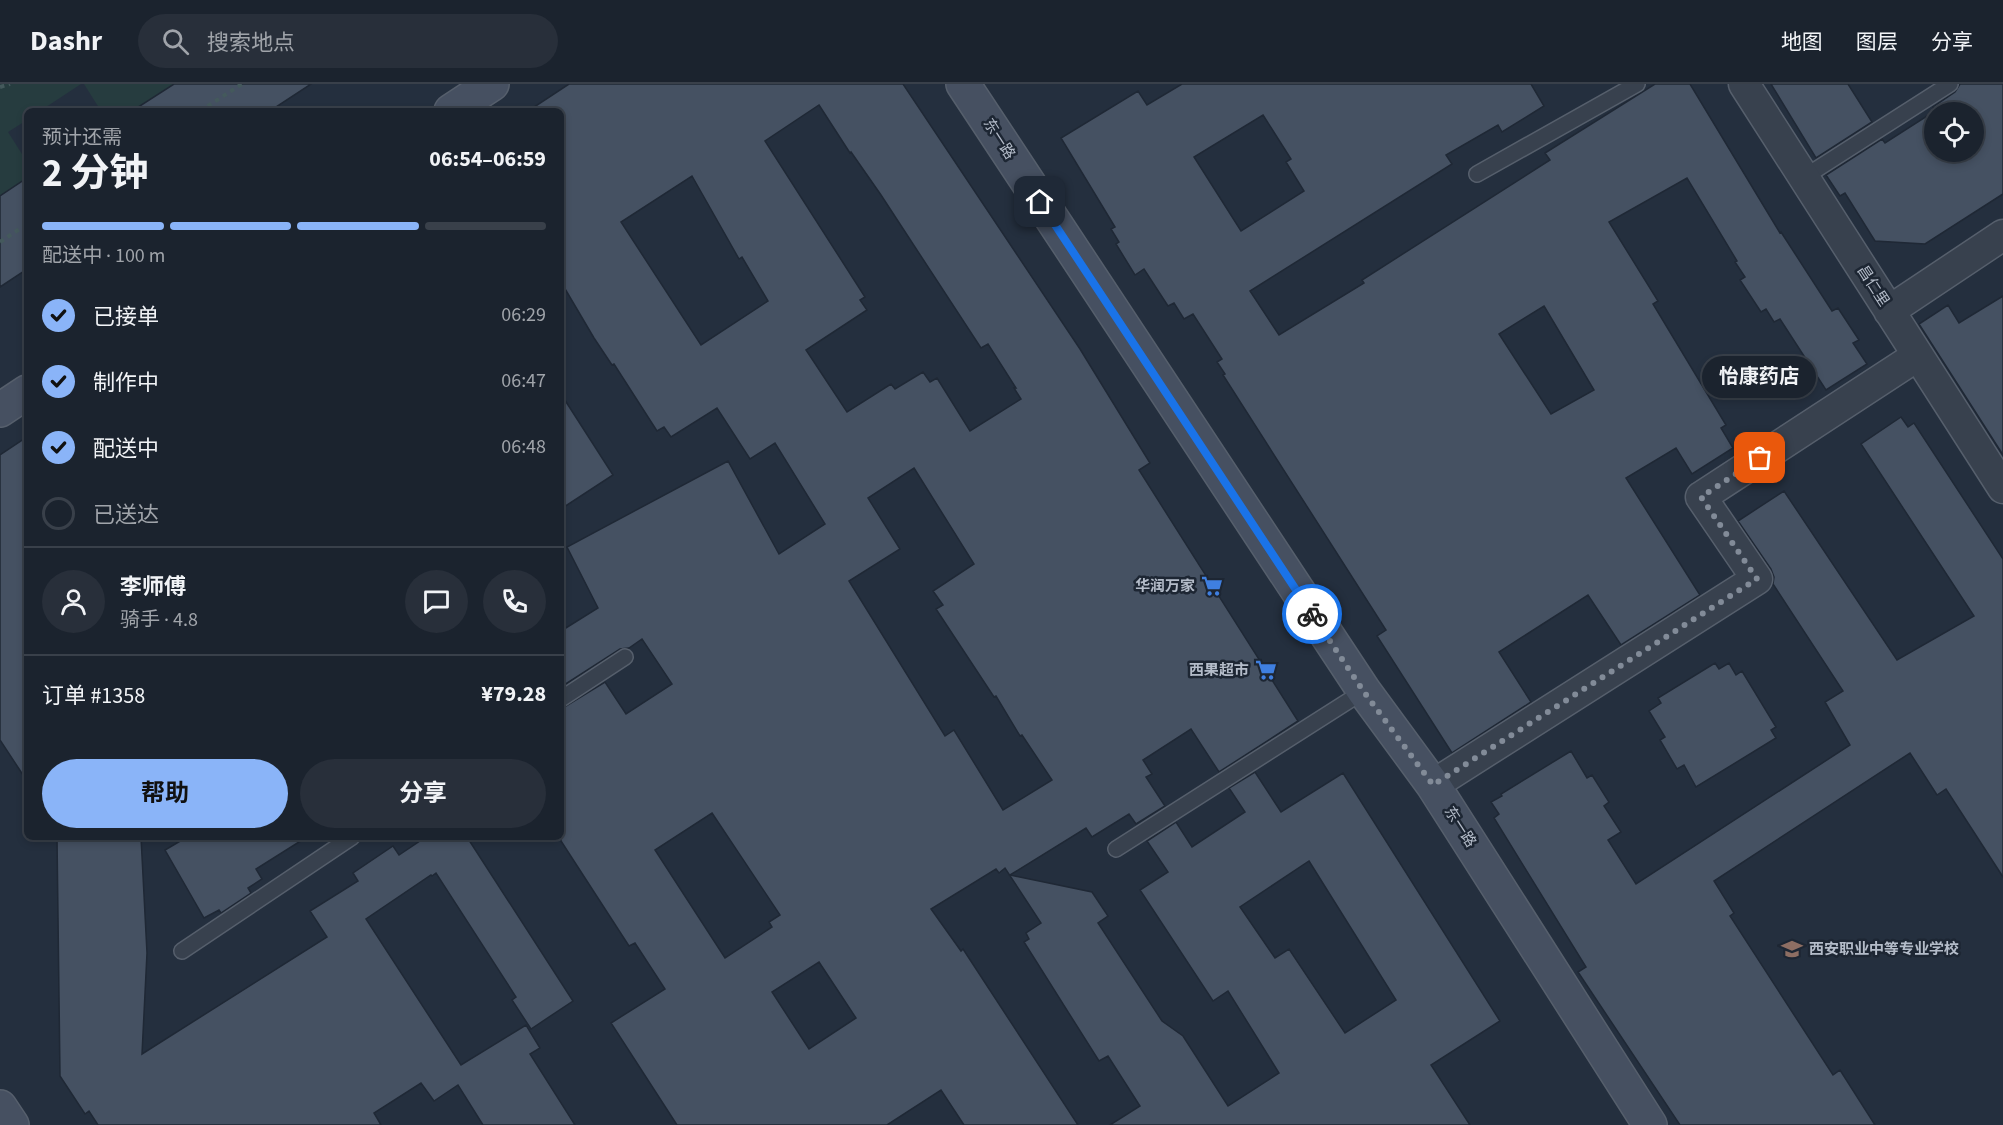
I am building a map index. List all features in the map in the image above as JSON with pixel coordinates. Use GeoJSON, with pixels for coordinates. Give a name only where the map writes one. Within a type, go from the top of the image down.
{"type":"FeatureCollection","features":[{"type":"Feature","properties":{"kind":"street"},"geometry":{"type":"LineString","coordinates":[[456,108],[492,84]]}},
{"type":"Feature","properties":{"kind":"street","name":"东一路"},"geometry":{"type":"LineString","coordinates":[[963,84],[1364,692],[1433,785],[1650,1125]]}},
{"type":"Feature","properties":{"kind":"street","name":"昌仁里"},"geometry":{"type":"LineString","coordinates":[[1744,84],[2003,488]]}},
{"type":"Feature","properties":{"kind":"street"},"geometry":{"type":"LineString","coordinates":[[1889,311],[2003,235]]}},
{"type":"Feature","properties":{"kind":"street"},"geometry":{"type":"LineString","coordinates":[[1433,785],[1757,579],[1701,497],[1917,356]]}},
{"type":"Feature","properties":{"kind":"street"},"geometry":{"type":"LineString","coordinates":[[0,410],[24,394]]}},
{"type":"Feature","properties":{"kind":"street"},"geometry":{"type":"LineString","coordinates":[[0,1107],[12,1125]]}},
{"type":"Feature","properties":{"kind":"lane"},"geometry":{"type":"LineString","coordinates":[[1476,174],[1637,84]]}},
{"type":"Feature","properties":{"kind":"lane"},"geometry":{"type":"LineString","coordinates":[[1803,178],[1950,84]]}},
{"type":"Feature","properties":{"kind":"lane"},"geometry":{"type":"LineString","coordinates":[[564,697],[625,657]]}},
{"type":"Feature","properties":{"kind":"lane"},"geometry":{"type":"LineString","coordinates":[[1116,849],[1364,692]]}},
{"type":"Feature","properties":{"kind":"lane"},"geometry":{"type":"LineString","coordinates":[[182,951],[348,840]]}},
{"type":"Feature","properties":{"kind":"path"},"geometry":{"type":"LineString","coordinates":[[0,87],[10,84]]}},
{"type":"Feature","properties":{"kind":"path"},"geometry":{"type":"LineString","coordinates":[[205,108],[242,84]]}},
{"type":"Feature","properties":{"kind":"path"},"geometry":{"type":"LineString","coordinates":[[0,242],[24,226]]}},
{"type":"Feature","properties":{"kind":"green space"},"geometry":{"type":"Polygon","coordinates":[[[0,84],[81,84],[45,108],[24,108],[24,122],[8,132],[24,157],[24,181],[0,196],[0,84]]]}},
{"type":"Feature","properties":{"kind":"green space"},"geometry":{"type":"Polygon","coordinates":[[[84,84],[174,84],[137,108],[99,108],[84,84]]]}},
{"type":"Feature","properties":{"kind":"building"},"geometry":{"type":"Polygon","coordinates":[[[174,84],[311,84],[275,108],[137,108],[174,84]]]}},
{"type":"Feature","properties":{"kind":"building"},"geometry":{"type":"Polygon","coordinates":[[[569,84],[903,84],[1080,349],[1150,463],[1139,470],[1298,721],[1219,772],[1191,729],[1143,760],[1152,774],[1146,777],[1165,806],[1136,824],[1129,814],[1092,837],[1086,828],[1010,875],[1092,892],[1108,916],[1098,923],[1162,1021],[1183,1036],[1228,1106],[1279,1073],[1228,991],[1213,1001],[1140,890],[1168,872],[1147,841],[1176,822],[1192,847],[1245,812],[1229,788],[1255,772],[1281,812],[1343,773],[1500,1021],[1431,1065],[1470,1125],[1110,1125],[1140,1106],[1108,1056],[1099,1061],[1024,942],[1029,939],[1026,933],[1041,923],[1005,868],[999,873],[996,869],[931,909],[961,951],[963,949],[1078,1125],[964,1125],[941,1090],[887,1125],[677,1125],[611,1023],[665,989],[635,943],[629,946],[561,841],[564,840],[564,707],[605,682],[626,714],[672,684],[642,639],[629,648],[620,649],[564,685],[564,629],[598,608],[567,547],[728,461],[779,554],[825,524],[775,443],[750,459],[717,408],[671,437],[664,427],[657,431],[614,364],[612,365],[564,287],[564,108],[533,108],[569,84]],[[819,105],[765,141],[865,297],[860,300],[867,310],[806,350],[847,412],[891,384],[895,389],[923,372],[930,382],[937,378],[970,431],[1021,399],[988,344],[981,348],[819,105]],[[692,176],[621,222],[701,345],[768,301],[742,257],[739,259],[692,176]],[[914,468],[868,498],[900,549],[849,581],[945,736],[954,730],[1003,810],[1052,780],[936,609],[943,605],[933,591],[974,564],[914,468]],[[712,813],[655,850],[725,958],[772,927],[769,922],[780,915],[712,813]],[[1309,861],[1240,907],[1275,958],[1289,949],[1345,1033],[1396,1000],[1309,861]],[[819,962],[772,992],[809,1049],[856,1018],[819,962]]]}},
{"type":"Feature","properties":{"kind":"building"},"geometry":{"type":"Polygon","coordinates":[[[1182,84],[1531,84],[1544,106],[1502,132],[1498,125],[1446,155],[1452,164],[1250,291],[1279,335],[1364,283],[1362,280],[1550,160],[1545,153],[1655,84],[1690,84],[1780,233],[1832,311],[1838,308],[1859,340],[1853,343],[1867,364],[1826,390],[1780,319],[1774,322],[1766,309],[1761,312],[1740,280],[1745,277],[1735,262],[1737,261],[1687,178],[1609,222],[1658,301],[1653,304],[1726,425],[1721,428],[1733,448],[1692,474],[1676,448],[1626,478],[1700,595],[1621,645],[1588,595],[1499,652],[1531,702],[1452,753],[1377,636],[1386,630],[1223,375],[1225,374],[1217,362],[1222,359],[1193,314],[1184,319],[1174,303],[1168,306],[1144,269],[1135,275],[1116,244],[1119,242],[1111,229],[1115,227],[1061,138],[1138,91],[1147,105],[1182,84]],[[1263,115],[1194,157],[1241,231],[1304,191],[1286,162],[1291,159],[1263,115]],[[1544,306],[1499,334],[1551,414],[1594,390],[1544,306]]]}},
{"type":"Feature","properties":{"kind":"building"},"geometry":{"type":"Polygon","coordinates":[[[1771,84],[1848,84],[1872,122],[1816,158],[1771,84]]]}},
{"type":"Feature","properties":{"kind":"building"},"geometry":{"type":"Polygon","coordinates":[[[1960,84],[2003,84],[2003,194],[1925,244],[1875,241],[1845,193],[1840,196],[1826,175],[1882,139],[1885,143],[1924,118],[1924,162],[1984,162],[1984,102],[1940,102],[1955,92],[1960,84]]]}},
{"type":"Feature","properties":{"kind":"building"},"geometry":{"type":"Polygon","coordinates":[[[24,180],[24,271],[0,287],[0,196],[24,180]]]}},
{"type":"Feature","properties":{"kind":"building"},"geometry":{"type":"Polygon","coordinates":[[[2003,296],[2003,455],[1919,324],[1948,305],[1959,323],[2003,296]]]}},
{"type":"Feature","properties":{"kind":"building"},"geometry":{"type":"Polygon","coordinates":[[[564,399],[613,475],[564,507],[564,399]]]}},
{"type":"Feature","properties":{"kind":"building"},"geometry":{"type":"Polygon","coordinates":[[[1901,417],[1908,427],[1914,423],[2003,559],[2003,877],[1946,789],[1937,795],[1910,753],[1714,881],[1734,913],[1730,916],[1833,1075],[1840,1070],[1875,1125],[1680,1125],[1578,972],[1586,967],[1494,818],[1499,814],[1491,802],[1571,751],[1587,778],[1592,775],[1609,802],[1604,806],[1621,832],[1608,840],[1636,884],[1850,745],[1825,702],[1843,691],[1773,584],[1774,577],[1771,569],[1738,521],[1784,491],[1897,660],[1974,616],[1861,444],[1901,417]]]}},
{"type":"Feature","properties":{"kind":"building"},"geometry":{"type":"Polygon","coordinates":[[[24,439],[24,776],[0,740],[0,455],[24,439]]]}},
{"type":"Feature","properties":{"kind":"building"},"geometry":{"type":"Polygon","coordinates":[[[1715,663],[1719,669],[1729,663],[1736,675],[1742,671],[1776,727],[1771,730],[1776,738],[1696,787],[1684,765],[1677,769],[1660,740],[1665,737],[1649,711],[1661,703],[1658,698],[1715,663]]]}},
{"type":"Feature","properties":{"kind":"building"},"geometry":{"type":"Polygon","coordinates":[[[57,840],[141,840],[147,953],[142,1054],[327,937],[310,911],[358,881],[353,873],[393,846],[399,855],[422,840],[469,840],[573,1001],[531,1029],[512,1000],[516,997],[436,873],[366,919],[461,1065],[526,1025],[540,1048],[530,1054],[575,1125],[483,1125],[458,1085],[434,1101],[421,1083],[374,1113],[381,1125],[98,1125],[89,1111],[85,1114],[60,1076],[57,840]]]}},
{"type":"Feature","properties":{"kind":"building"},"geometry":{"type":"Polygon","coordinates":[[[182,840],[302,840],[256,869],[262,879],[248,888],[251,893],[221,913],[219,910],[204,918],[165,850],[182,840]]]}},
{"type":"Feature","properties":{"kind":"way so far"},"geometry":{"type":"LineString","coordinates":[[1312,614],[1364,692],[1433,785],[1757,579],[1701,497],[1760,458]]}},
{"type":"Feature","properties":{"kind":"place","name":"怡康药店"},"geometry":{"type":"Point","coordinates":[1760,458]}},
{"type":"Feature","properties":{"kind":"place","name":"华润万家"},"geometry":{"type":"Point","coordinates":[1212,586]}},
{"type":"Feature","properties":{"kind":"place","name":"西果超市"},"geometry":{"type":"Point","coordinates":[1266,670]}},
{"type":"Feature","properties":{"kind":"place","name":"西安职业中等专业学校"},"geometry":{"type":"Point","coordinates":[1792,949]}},
{"type":"Feature","properties":{"kind":"route"},"geometry":{"type":"LineString","coordinates":[[1040,202],[1312,614]]}}]}
